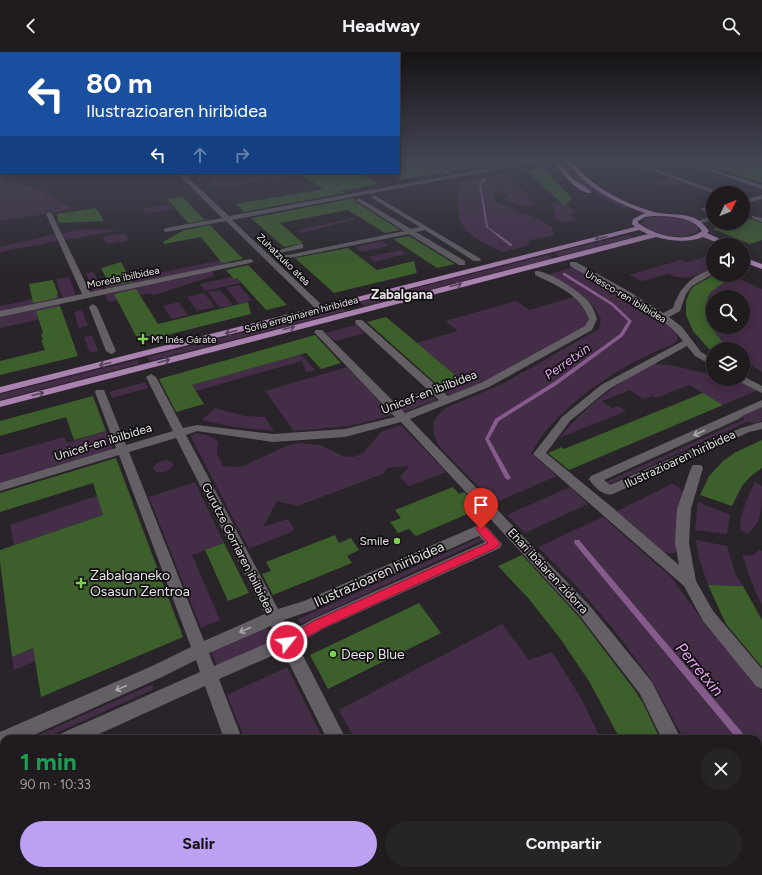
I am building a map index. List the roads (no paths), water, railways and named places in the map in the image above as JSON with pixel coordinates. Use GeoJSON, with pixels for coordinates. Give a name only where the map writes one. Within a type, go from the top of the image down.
{"type":"FeatureCollection","features":[{"type":"Feature","properties":{"kind":"main road"},"geometry":{"type":"LineString","coordinates":[[617,199],[653,214]]}},
{"type":"Feature","properties":{"kind":"main road"},"geometry":{"type":"LineString","coordinates":[[603,200],[624,210]]}},
{"type":"Feature","properties":{"kind":"main road"},"geometry":{"type":"LineString","coordinates":[[703,234],[706,230],[704,226],[682,216],[653,214],[636,216],[635,220],[635,224],[639,228],[654,235],[672,238],[689,238],[703,234],[712,238]]}},
{"type":"Feature","properties":{"kind":"main road","name":"Sofia erreginaren hiribidea"},"geometry":{"type":"LineString","coordinates":[[0,390],[639,228]]}},
{"type":"Feature","properties":{"kind":"main road","name":"Sofia erreginaren hiribidea"},"geometry":{"type":"LineString","coordinates":[[0,404],[654,235]]}},
{"type":"Feature","properties":{"kind":"main road"},"geometry":{"type":"LineString","coordinates":[[689,238],[700,242]]}},
{"type":"Feature","properties":{"kind":"main road"},"geometry":{"type":"LineString","coordinates":[[750,254],[762,258]]}},
{"type":"Feature","properties":{"kind":"main road"},"geometry":{"type":"LineString","coordinates":[[750,262],[762,267]]}},
{"type":"Feature","properties":{"kind":"street","name":"Zuhatzuko atea"},"geometry":{"type":"LineString","coordinates":[[208,199],[321,309]]}},
{"type":"Feature","properties":{"kind":"street"},"geometry":{"type":"LineString","coordinates":[[166,230],[331,199]]}},
{"type":"Feature","properties":{"kind":"street"},"geometry":{"type":"LineString","coordinates":[[378,199],[477,259]]}},
{"type":"Feature","properties":{"kind":"street"},"geometry":{"type":"LineString","coordinates":[[359,200],[397,226],[411,232],[462,263]]}},
{"type":"Feature","properties":{"kind":"street"},"geometry":{"type":"LineString","coordinates":[[49,214],[87,296]]}},
{"type":"Feature","properties":{"kind":"street"},"geometry":{"type":"LineString","coordinates":[[754,217],[762,220]]}},
{"type":"Feature","properties":{"kind":"street"},"geometry":{"type":"LineString","coordinates":[[698,222],[706,220]]}},
{"type":"Feature","properties":{"kind":"street"},"geometry":{"type":"LineString","coordinates":[[397,226],[416,222]]}},
{"type":"Feature","properties":{"kind":"street"},"geometry":{"type":"LineString","coordinates":[[288,257],[426,228]]}},
{"type":"Feature","properties":{"kind":"street"},"geometry":{"type":"LineString","coordinates":[[280,251],[310,244]]}},
{"type":"Feature","properties":{"kind":"street","name":"Moreda ibilbidea"},"geometry":{"type":"LineString","coordinates":[[0,314],[250,261]]}},
{"type":"Feature","properties":{"kind":"street","name":"Unesco-ren ibilbidea"},"geometry":{"type":"LineString","coordinates":[[573,264],[627,294],[663,317],[679,330],[698,354],[706,359]]}},
{"type":"Feature","properties":{"kind":"street","name":"Unicef-en ibilbidea"},"geometry":{"type":"LineString","coordinates":[[0,487],[179,432],[197,428],[273,438],[345,433],[403,418],[447,401],[485,385],[577,336],[589,328],[593,319],[589,307],[579,297],[538,273]]}},
{"type":"Feature","properties":{"kind":"street"},"geometry":{"type":"LineString","coordinates":[[663,317],[677,309],[681,294],[689,284],[706,275]]}},
{"type":"Feature","properties":{"kind":"street"},"geometry":{"type":"LineString","coordinates":[[92,307],[111,351]]}},
{"type":"Feature","properties":{"kind":"street"},"geometry":{"type":"LineString","coordinates":[[359,322],[447,401]]}},
{"type":"Feature","properties":{"kind":"street","name":"Ehari ibaiaren zidorra"},"geometry":{"type":"LineString","coordinates":[[319,332],[403,418],[585,611],[646,688],[670,735]]}},
{"type":"Feature","properties":{"kind":"street"},"geometry":{"type":"LineString","coordinates":[[688,342],[605,387],[566,419],[539,454],[608,511],[689,582]]}},
{"type":"Feature","properties":{"kind":"street","name":"Gurutze Gorriaren ibilbidea"},"geometry":{"type":"LineString","coordinates":[[151,378],[335,735]]}},
{"type":"Feature","properties":{"kind":"street"},"geometry":{"type":"LineString","coordinates":[[750,383],[762,390]]}},
{"type":"Feature","properties":{"kind":"street"},"geometry":{"type":"LineString","coordinates":[[100,392],[231,735]]}},
{"type":"Feature","properties":{"kind":"street","name":"Ilustrazioaren hiribidea"},"geometry":{"type":"LineString","coordinates":[[762,403],[740,413],[735,417],[595,479],[609,492],[745,430],[762,425]]}},
{"type":"Feature","properties":{"kind":"street"},"geometry":{"type":"LineString","coordinates":[[697,468],[684,509],[682,543],[689,582],[708,616],[762,681]]}},
{"type":"Feature","properties":{"kind":"street","name":"Ilustrazioaren hiribidea"},"geometry":{"type":"LineString","coordinates":[[13,735],[156,672],[200,650],[274,617],[308,606],[481,529],[495,544],[318,624],[287,642],[77,735]]}},
{"type":"Feature","properties":{"kind":"waterway","name":"Perretxin"},"geometry":{"type":"LineString","coordinates":[[483,199],[487,227],[511,245]]}},
{"type":"Feature","properties":{"kind":"waterway","name":"Perretxin"},"geometry":{"type":"LineString","coordinates":[[508,478],[487,439],[497,420],[556,383],[622,335],[630,321],[612,304],[564,274]]}},
{"type":"Feature","properties":{"kind":"waterway","name":"Perretxin"},"geometry":{"type":"LineString","coordinates":[[577,542],[739,735]]}},
{"type":"Feature","properties":{"kind":"place","name":"Mª Inés Gárate"},"geometry":{"type":"Point","coordinates":[143,339]}},
{"type":"Feature","properties":{"kind":"place","name":"Smile"},"geometry":{"type":"Point","coordinates":[397,541]}},
{"type":"Feature","properties":{"kind":"place","name":"Zabalganeko Osasun Zentroa"},"geometry":{"type":"Point","coordinates":[81,583]}},
{"type":"Feature","properties":{"kind":"place","name":"Deep Blue"},"geometry":{"type":"Point","coordinates":[333,654]}},
{"type":"Feature","properties":{"kind":"district","name":"Zabalgana"},"geometry":{"type":"Point","coordinates":[402,294]}}]}
